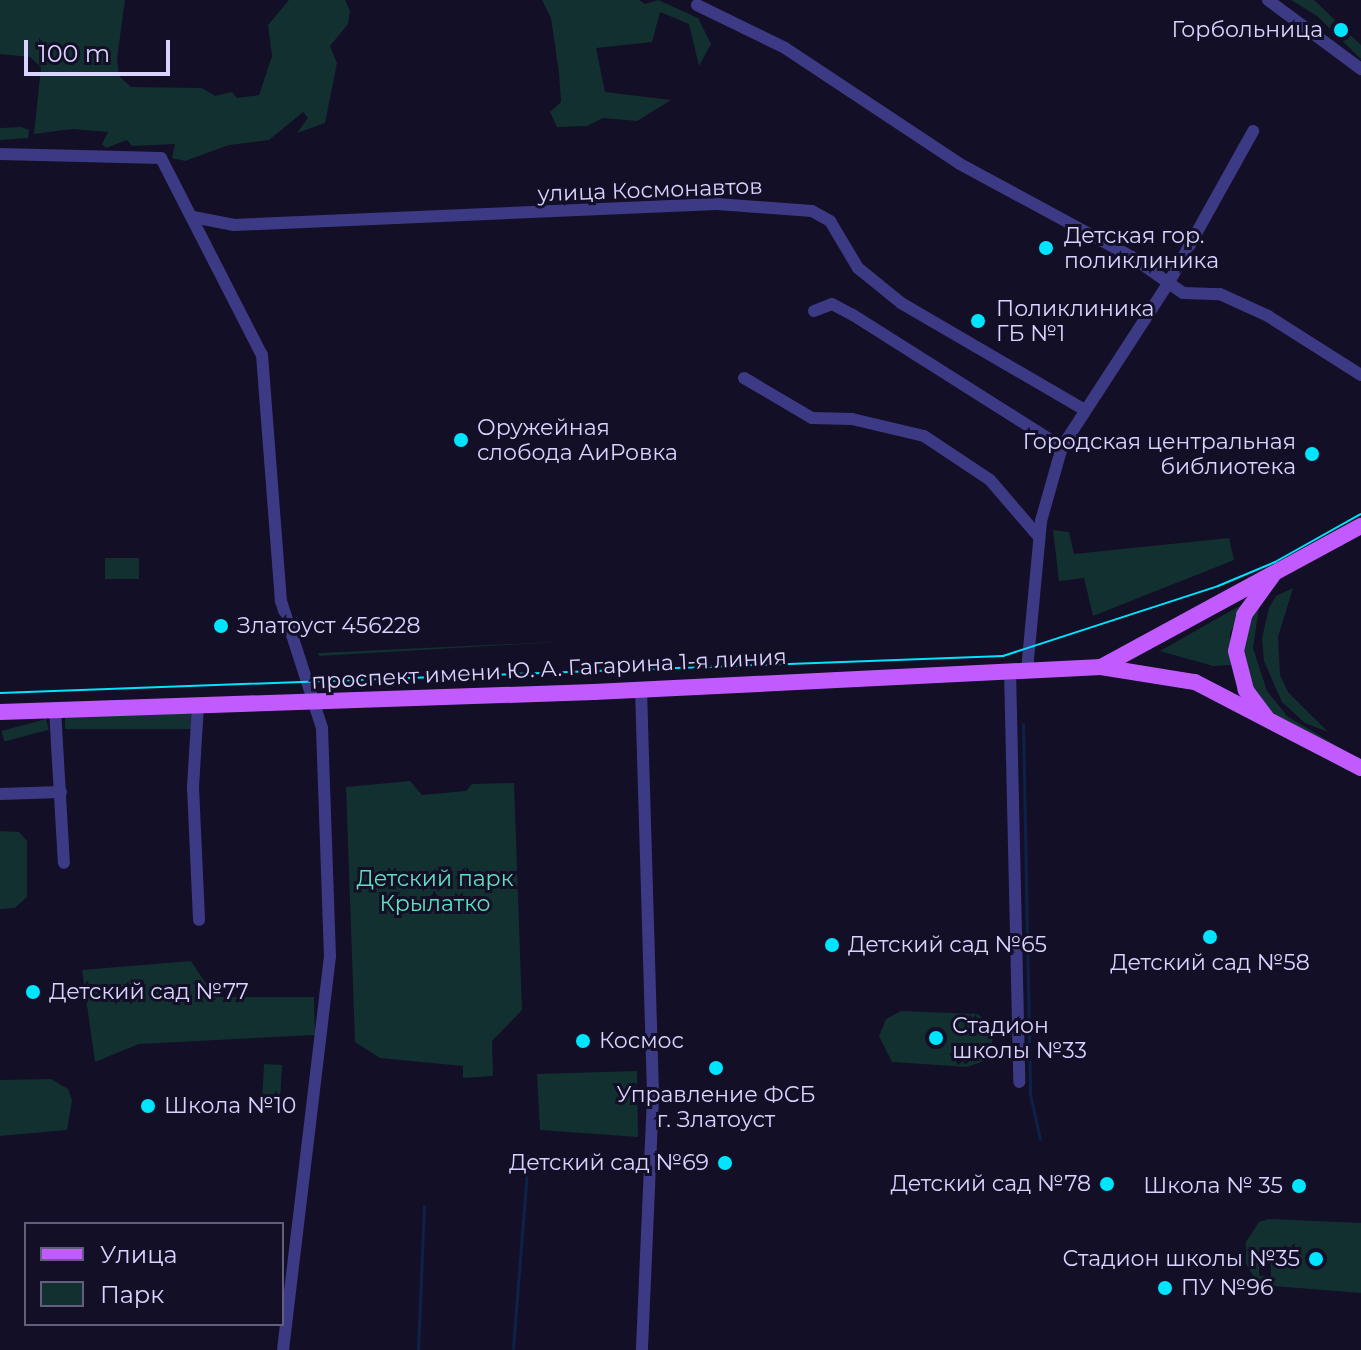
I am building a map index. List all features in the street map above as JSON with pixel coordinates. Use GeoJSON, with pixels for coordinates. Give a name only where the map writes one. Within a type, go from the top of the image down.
{"type":"FeatureCollection","features":[{"type":"Feature","properties":{"kind":"main road"},"geometry":{"type":"LineString","coordinates":[[1101,667],[1361,526]]}},
{"type":"Feature","properties":{"kind":"main road"},"geometry":{"type":"LineString","coordinates":[[1271,723],[1246,690],[1236,651],[1244,615],[1280,568]]}},
{"type":"Feature","properties":{"kind":"main road","name":"проспект имени Ю. А. Гагарина 1-я линия"},"geometry":{"type":"LineString","coordinates":[[0,712],[641,689],[1101,667],[1195,682],[1361,768]]}},
{"type":"Feature","properties":{"kind":"street"},"geometry":{"type":"LineString","coordinates":[[1268,0],[1361,69]]}},
{"type":"Feature","properties":{"kind":"street"},"geometry":{"type":"LineString","coordinates":[[697,5],[785,48],[960,164],[1132,257],[1183,293],[1220,294],[1268,316],[1361,375]]}},
{"type":"Feature","properties":{"kind":"street"},"geometry":{"type":"LineString","coordinates":[[1027,670],[1039,537],[1062,447],[1168,284],[1253,131]]}},
{"type":"Feature","properties":{"kind":"street"},"geometry":{"type":"LineString","coordinates":[[0,154],[161,158],[262,355],[281,601],[305,662],[312,701],[322,728],[329,989],[317,1045],[283,1350]]}},
{"type":"Feature","properties":{"kind":"street","name":"улица Космонавтов"},"geometry":{"type":"LineString","coordinates":[[193,217],[234,225],[717,204],[785,205],[821,213],[830,221],[858,268],[901,303],[1085,410]]}},
{"type":"Feature","properties":{"kind":"street"},"geometry":{"type":"LineString","coordinates":[[814,311],[832,304],[853,315],[1062,447]]}},
{"type":"Feature","properties":{"kind":"street"},"geometry":{"type":"LineString","coordinates":[[744,378],[812,418],[852,419],[924,436],[990,480],[1039,537]]}},
{"type":"Feature","properties":{"kind":"street"},"geometry":{"type":"LineString","coordinates":[[1010,670],[1019,1082]]}},
{"type":"Feature","properties":{"kind":"street"},"geometry":{"type":"LineString","coordinates":[[641,689],[653,1096],[642,1350]]}},
{"type":"Feature","properties":{"kind":"street"},"geometry":{"type":"LineString","coordinates":[[198,705],[193,787],[199,920]]}},
{"type":"Feature","properties":{"kind":"street"},"geometry":{"type":"LineString","coordinates":[[55,709],[64,863]]}},
{"type":"Feature","properties":{"kind":"street"},"geometry":{"type":"LineString","coordinates":[[0,794],[61,792]]}},
{"type":"Feature","properties":{"kind":"green space"},"geometry":{"type":"Polygon","coordinates":[[[0,0],[125,0],[117,59],[119,76],[131,87],[202,88],[215,96],[232,92],[237,98],[259,95],[272,56],[268,25],[289,0],[345,0],[350,11],[348,24],[330,46],[337,63],[325,123],[297,133],[308,118],[303,112],[269,140],[229,145],[185,161],[172,158],[175,144],[132,146],[127,140],[106,148],[102,144],[108,132],[72,129],[34,134],[41,67],[30,57],[0,54],[0,0]]]}},
{"type":"Feature","properties":{"kind":"green space"},"geometry":{"type":"Polygon","coordinates":[[[542,0],[639,0],[645,4],[658,0],[698,18],[711,44],[699,66],[689,24],[660,12],[652,42],[596,48],[605,92],[671,100],[637,121],[603,118],[587,126],[557,127],[550,112],[561,102],[559,73],[551,18],[542,0]]]}},
{"type":"Feature","properties":{"kind":"green space"},"geometry":{"type":"Polygon","coordinates":[[[1291,0],[1314,0],[1361,45],[1361,59],[1317,16],[1291,0]]]}},
{"type":"Feature","properties":{"kind":"green space"},"geometry":{"type":"Polygon","coordinates":[[[21,127],[29,130],[28,138],[0,140],[0,128],[21,127]]]}},
{"type":"Feature","properties":{"kind":"green space"},"geometry":{"type":"Polygon","coordinates":[[[1053,530],[1069,532],[1074,554],[1229,538],[1234,560],[1093,616],[1084,578],[1059,581],[1053,530]]]}},
{"type":"Feature","properties":{"kind":"green space"},"geometry":{"type":"Polygon","coordinates":[[[105,558],[139,558],[139,579],[105,579],[105,558]]]}},
{"type":"Feature","properties":{"kind":"green space"},"geometry":{"type":"Polygon","coordinates":[[[1293,588],[1278,637],[1280,675],[1288,692],[1328,732],[1305,723],[1282,702],[1264,661],[1262,638],[1269,608],[1276,596],[1293,588]]]}},
{"type":"Feature","properties":{"kind":"green space"},"geometry":{"type":"Polygon","coordinates":[[[1260,600],[1253,648],[1267,691],[1288,717],[1344,750],[1278,718],[1257,698],[1243,661],[1244,633],[1260,600]]]}},
{"type":"Feature","properties":{"kind":"green space"},"geometry":{"type":"Polygon","coordinates":[[[1243,604],[1230,634],[1231,665],[1213,666],[1160,651],[1243,604]]]}},
{"type":"Feature","properties":{"kind":"green space"},"geometry":{"type":"Polygon","coordinates":[[[576,641],[319,656],[318,653],[576,641]]]}},
{"type":"Feature","properties":{"kind":"green space"},"geometry":{"type":"Polygon","coordinates":[[[65,714],[195,714],[195,729],[65,729],[65,714]]]}},
{"type":"Feature","properties":{"kind":"green space"},"geometry":{"type":"Polygon","coordinates":[[[46,719],[49,730],[4,742],[2,731],[46,719]]]}},
{"type":"Feature","properties":{"kind":"green space","name":"Детский парк Крылатко"},"geometry":{"type":"Polygon","coordinates":[[[410,781],[422,795],[466,791],[472,784],[514,783],[522,1010],[492,1041],[493,1076],[463,1078],[463,1066],[380,1058],[355,1042],[346,787],[410,781]]]}},
{"type":"Feature","properties":{"kind":"green space"},"geometry":{"type":"Polygon","coordinates":[[[0,831],[19,832],[27,841],[27,897],[15,908],[0,909],[0,831]]]}},
{"type":"Feature","properties":{"kind":"green space"},"geometry":{"type":"Polygon","coordinates":[[[191,961],[215,997],[314,997],[315,1035],[139,1044],[95,1062],[82,970],[191,961]]]}},
{"type":"Feature","properties":{"kind":"green space","name":"Стадион школы №33"},"geometry":{"type":"Polygon","coordinates":[[[901,1011],[978,1014],[993,1030],[992,1048],[984,1061],[967,1067],[892,1062],[879,1036],[886,1019],[901,1011]]]}},
{"type":"Feature","properties":{"kind":"green space"},"geometry":{"type":"Polygon","coordinates":[[[264,1064],[282,1065],[280,1101],[262,1100],[264,1064]]]}},
{"type":"Feature","properties":{"kind":"green space"},"geometry":{"type":"Polygon","coordinates":[[[637,1071],[638,1137],[540,1130],[537,1074],[637,1071]]]}},
{"type":"Feature","properties":{"kind":"green space"},"geometry":{"type":"Polygon","coordinates":[[[51,1079],[68,1089],[72,1100],[67,1130],[0,1136],[0,1080],[51,1079]]]}},
{"type":"Feature","properties":{"kind":"green space","name":"Стадион школы №35"},"geometry":{"type":"Polygon","coordinates":[[[1269,1219],[1361,1223],[1361,1293],[1259,1285],[1246,1264],[1246,1242],[1259,1222],[1269,1219]],[[1270,1248],[1259,1249],[1259,1276],[1271,1276],[1270,1248]]]}},
{"type":"Feature","properties":{"kind":"waterway"},"geometry":{"type":"LineString","coordinates":[[1023,724],[1030,1094],[1040,1139]]}},
{"type":"Feature","properties":{"kind":"waterway"},"geometry":{"type":"LineString","coordinates":[[513,1348],[528,1156]]}},
{"type":"Feature","properties":{"kind":"waterway"},"geometry":{"type":"LineString","coordinates":[[418,1350],[424,1206]]}},
{"type":"Feature","properties":{"kind":"tram line"},"geometry":{"type":"LineString","coordinates":[[0,693],[1003,656],[1218,586],[1275,562],[1361,514]]}},
{"type":"Feature","properties":{"kind":"place","name":"Горбольница"},"geometry":{"type":"Point","coordinates":[1341,30]}},
{"type":"Feature","properties":{"kind":"place","name":"Детская гор. поликлиника"},"geometry":{"type":"Point","coordinates":[1046,248]}},
{"type":"Feature","properties":{"kind":"place","name":"Поликлиника ГБ №1"},"geometry":{"type":"Point","coordinates":[978,321]}},
{"type":"Feature","properties":{"kind":"place","name":"Оружейная слобода АиРовка"},"geometry":{"type":"Point","coordinates":[461,440]}},
{"type":"Feature","properties":{"kind":"place","name":"Городская центральная библиотека"},"geometry":{"type":"Point","coordinates":[1312,454]}},
{"type":"Feature","properties":{"kind":"place","name":"Златоуст 456228"},"geometry":{"type":"Point","coordinates":[221,626]}},
{"type":"Feature","properties":{"kind":"place","name":"Детский сад №58"},"geometry":{"type":"Point","coordinates":[1210,937]}},
{"type":"Feature","properties":{"kind":"place","name":"Детский сад №65"},"geometry":{"type":"Point","coordinates":[832,945]}},
{"type":"Feature","properties":{"kind":"place","name":"Детский сад №77"},"geometry":{"type":"Point","coordinates":[33,992]}},
{"type":"Feature","properties":{"kind":"place","name":"Стадион школы №33"},"geometry":{"type":"Point","coordinates":[936,1038]}},
{"type":"Feature","properties":{"kind":"place","name":"Космос"},"geometry":{"type":"Point","coordinates":[583,1041]}},
{"type":"Feature","properties":{"kind":"place","name":"Управление ФСБ г. Златоуст"},"geometry":{"type":"Point","coordinates":[716,1068]}},
{"type":"Feature","properties":{"kind":"place","name":"Школа №10"},"geometry":{"type":"Point","coordinates":[148,1106]}},
{"type":"Feature","properties":{"kind":"place","name":"Детский сад №69"},"geometry":{"type":"Point","coordinates":[725,1163]}},
{"type":"Feature","properties":{"kind":"place","name":"Детский сад №78"},"geometry":{"type":"Point","coordinates":[1107,1184]}},
{"type":"Feature","properties":{"kind":"place","name":"Школа № 35"},"geometry":{"type":"Point","coordinates":[1299,1186]}},
{"type":"Feature","properties":{"kind":"place","name":"Стадион школы №35"},"geometry":{"type":"Point","coordinates":[1316,1259]}},
{"type":"Feature","properties":{"kind":"place","name":"ПУ №96"},"geometry":{"type":"Point","coordinates":[1165,1288]}}]}
